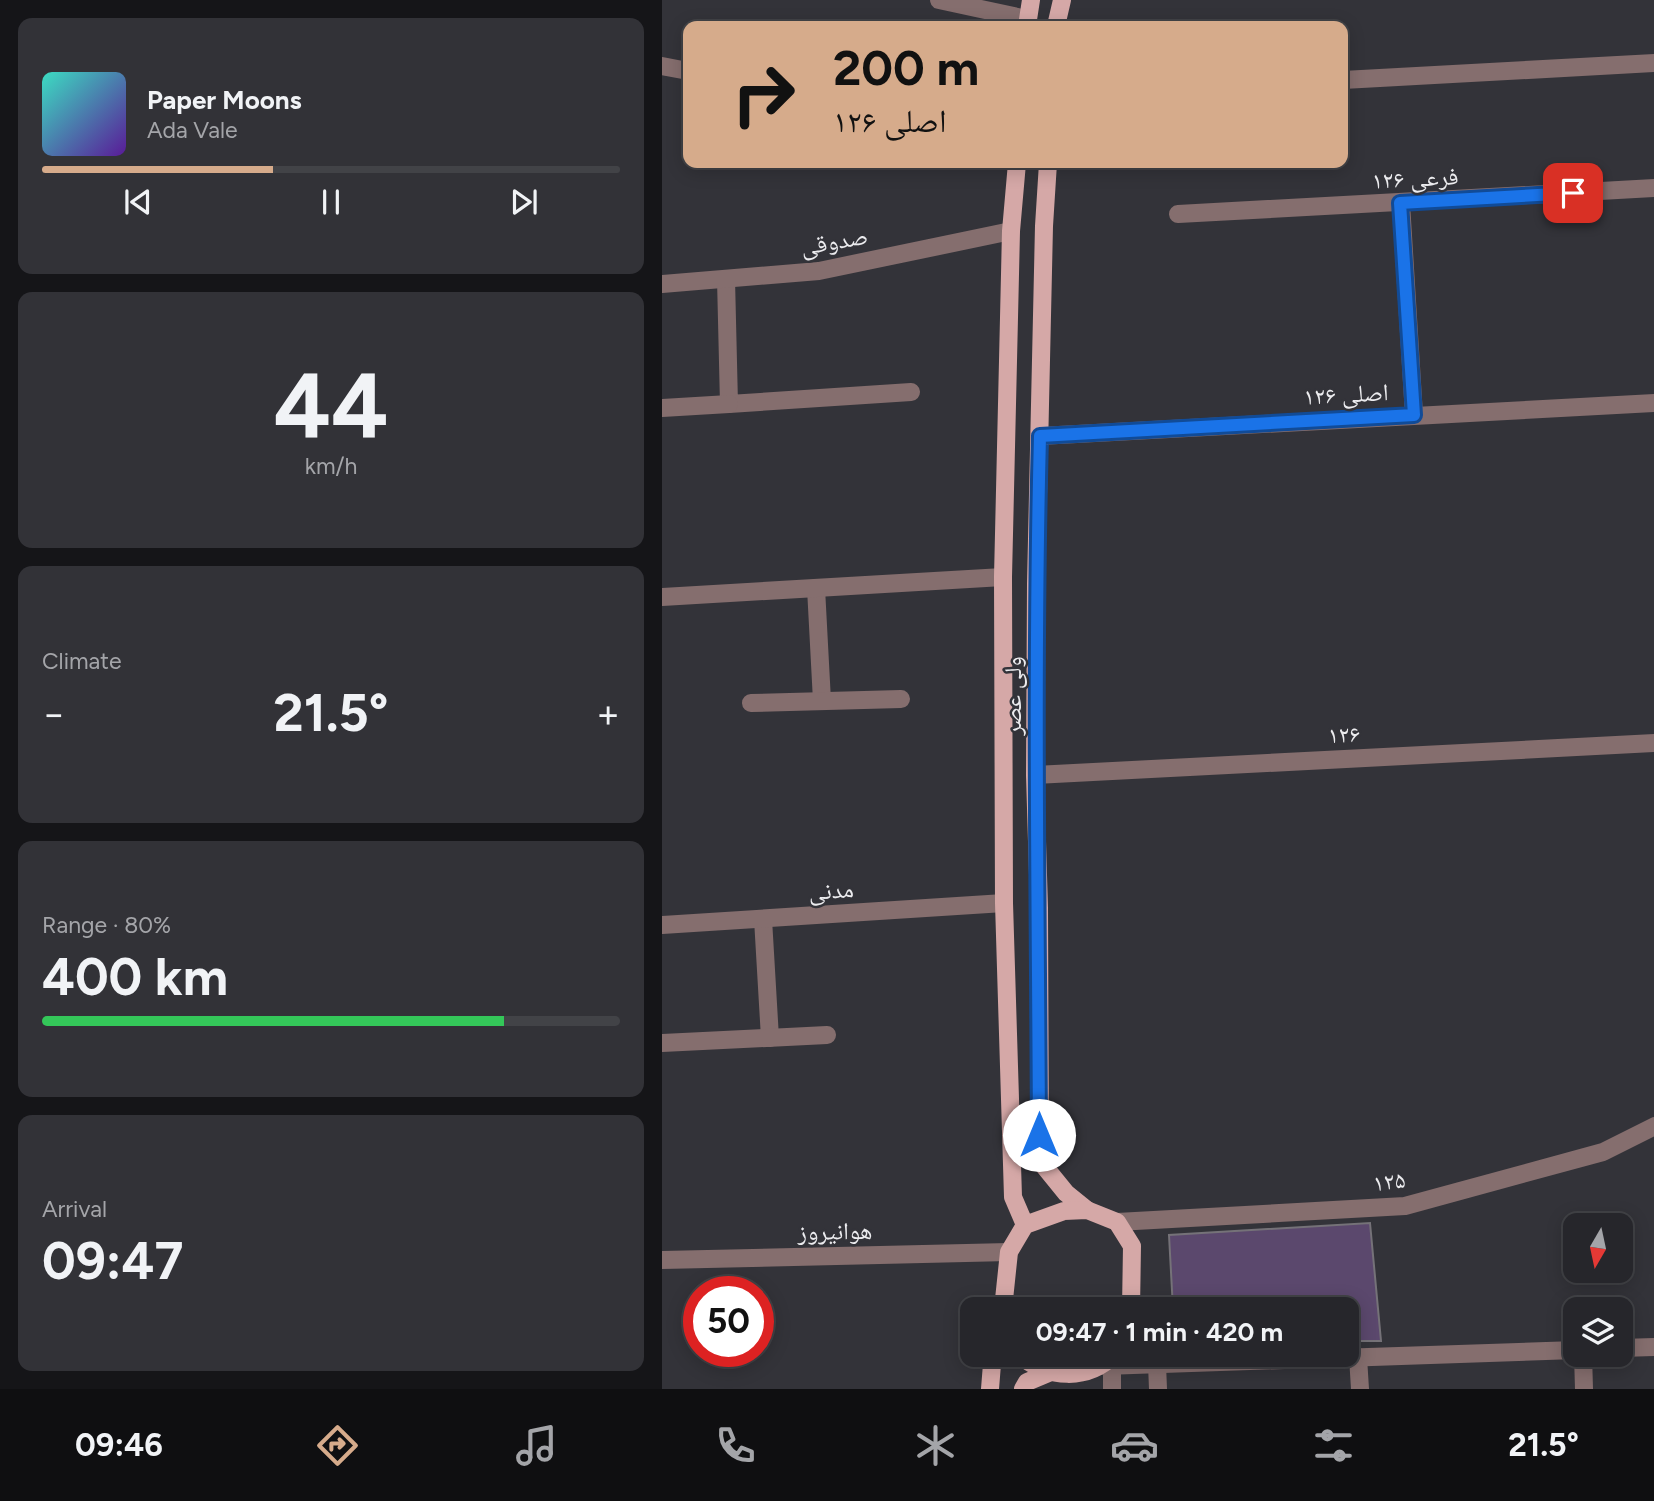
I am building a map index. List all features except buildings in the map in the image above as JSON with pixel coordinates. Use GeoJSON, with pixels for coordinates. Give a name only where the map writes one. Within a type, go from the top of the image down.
{"type":"FeatureCollection","features":[{"type":"Feature","properties":{"kind":"main road"},"geometry":{"type":"LineString","coordinates":[[1027,21],[1031,0]]}},
{"type":"Feature","properties":{"kind":"main road"},"geometry":{"type":"LineString","coordinates":[[1057,21],[1062,0]]}},
{"type":"Feature","properties":{"kind":"main road","name":"ولی عصر"},"geometry":{"type":"LineString","coordinates":[[1017,168],[1011,231],[1003,577],[1004,903],[1013,1197],[1025,1225]]}},
{"type":"Feature","properties":{"kind":"main road","name":"ولی عصر"},"geometry":{"type":"LineString","coordinates":[[1048,168],[1036,584],[1039,1160],[1066,1193],[1087,1210]]}},
{"type":"Feature","properties":{"kind":"main road"},"geometry":{"type":"LineString","coordinates":[[1004,1297],[1009,1252],[1025,1225],[1064,1211],[1087,1210],[1117,1223],[1132,1245],[1131,1297]]}},
{"type":"Feature","properties":{"kind":"main road"},"geometry":{"type":"LineString","coordinates":[[990,1389],[992,1367]]}},
{"type":"Feature","properties":{"kind":"main road"},"geometry":{"type":"LineString","coordinates":[[1038,1367],[1051,1373],[1078,1374],[1097,1367]]}},
{"type":"Feature","properties":{"kind":"main road"},"geometry":{"type":"LineString","coordinates":[[1023,1389],[1027,1382],[1051,1373]]}},
{"type":"Feature","properties":{"kind":"street"},"geometry":{"type":"LineString","coordinates":[[939,0],[1023,21]]}},
{"type":"Feature","properties":{"kind":"street"},"geometry":{"type":"LineString","coordinates":[[1348,79],[1654,63]]}},
{"type":"Feature","properties":{"kind":"street"},"geometry":{"type":"LineString","coordinates":[[662,66],[683,70]]}},
{"type":"Feature","properties":{"kind":"street","name":"۱۲۶ فرعی"},"geometry":{"type":"LineString","coordinates":[[1178,214],[1654,188]]}},
{"type":"Feature","properties":{"kind":"street"},"geometry":{"type":"LineString","coordinates":[[1400,203],[1414,415]]}},
{"type":"Feature","properties":{"kind":"street","name":"صدوقی"},"geometry":{"type":"LineString","coordinates":[[662,285],[819,271],[1011,231]]}},
{"type":"Feature","properties":{"kind":"street"},"geometry":{"type":"LineString","coordinates":[[726,279],[729,404]]}},
{"type":"Feature","properties":{"kind":"street"},"geometry":{"type":"LineString","coordinates":[[662,408],[911,392]]}},
{"type":"Feature","properties":{"kind":"street","name":"۱۲۶ اصلی"},"geometry":{"type":"LineString","coordinates":[[1040,436],[1654,403]]}},
{"type":"Feature","properties":{"kind":"street"},"geometry":{"type":"LineString","coordinates":[[662,597],[1003,577]]}},
{"type":"Feature","properties":{"kind":"street"},"geometry":{"type":"LineString","coordinates":[[816,588],[822,701]]}},
{"type":"Feature","properties":{"kind":"street"},"geometry":{"type":"LineString","coordinates":[[751,703],[901,699]]}},
{"type":"Feature","properties":{"kind":"street","name":"۱۲۶"},"geometry":{"type":"LineString","coordinates":[[1035,775],[1654,743]]}},
{"type":"Feature","properties":{"kind":"street","name":"مدنی"},"geometry":{"type":"LineString","coordinates":[[662,925],[1004,903]]}},
{"type":"Feature","properties":{"kind":"street"},"geometry":{"type":"LineString","coordinates":[[762,919],[770,1038]]}},
{"type":"Feature","properties":{"kind":"street"},"geometry":{"type":"LineString","coordinates":[[662,1043],[828,1035]]}},
{"type":"Feature","properties":{"kind":"street","name":"۱۲۵"},"geometry":{"type":"LineString","coordinates":[[1117,1223],[1405,1206],[1603,1152],[1654,1126]]}},
{"type":"Feature","properties":{"kind":"street","name":"هوانیروز"},"geometry":{"type":"LineString","coordinates":[[662,1260],[1009,1252]]}},
{"type":"Feature","properties":{"kind":"street"},"geometry":{"type":"LineString","coordinates":[[1633,1348],[1654,1347]]}},
{"type":"Feature","properties":{"kind":"street"},"geometry":{"type":"LineString","coordinates":[[1359,1357],[1563,1350]]}},
{"type":"Feature","properties":{"kind":"street"},"geometry":{"type":"LineString","coordinates":[[1110,1367],[1112,1389]]}},
{"type":"Feature","properties":{"kind":"street"},"geometry":{"type":"LineString","coordinates":[[1157,1367],[1158,1389]]}},
{"type":"Feature","properties":{"kind":"street"},"geometry":{"type":"LineString","coordinates":[[1359,1367],[1360,1389]]}},
{"type":"Feature","properties":{"kind":"street"},"geometry":{"type":"LineString","coordinates":[[1583,1367],[1584,1389]]}},
{"type":"Feature","properties":{"kind":"route"},"geometry":{"type":"LineString","coordinates":[[1039,1135],[1039,908],[1035,775],[1040,436],[1414,415],[1400,203],[1573,193]]}}]}
